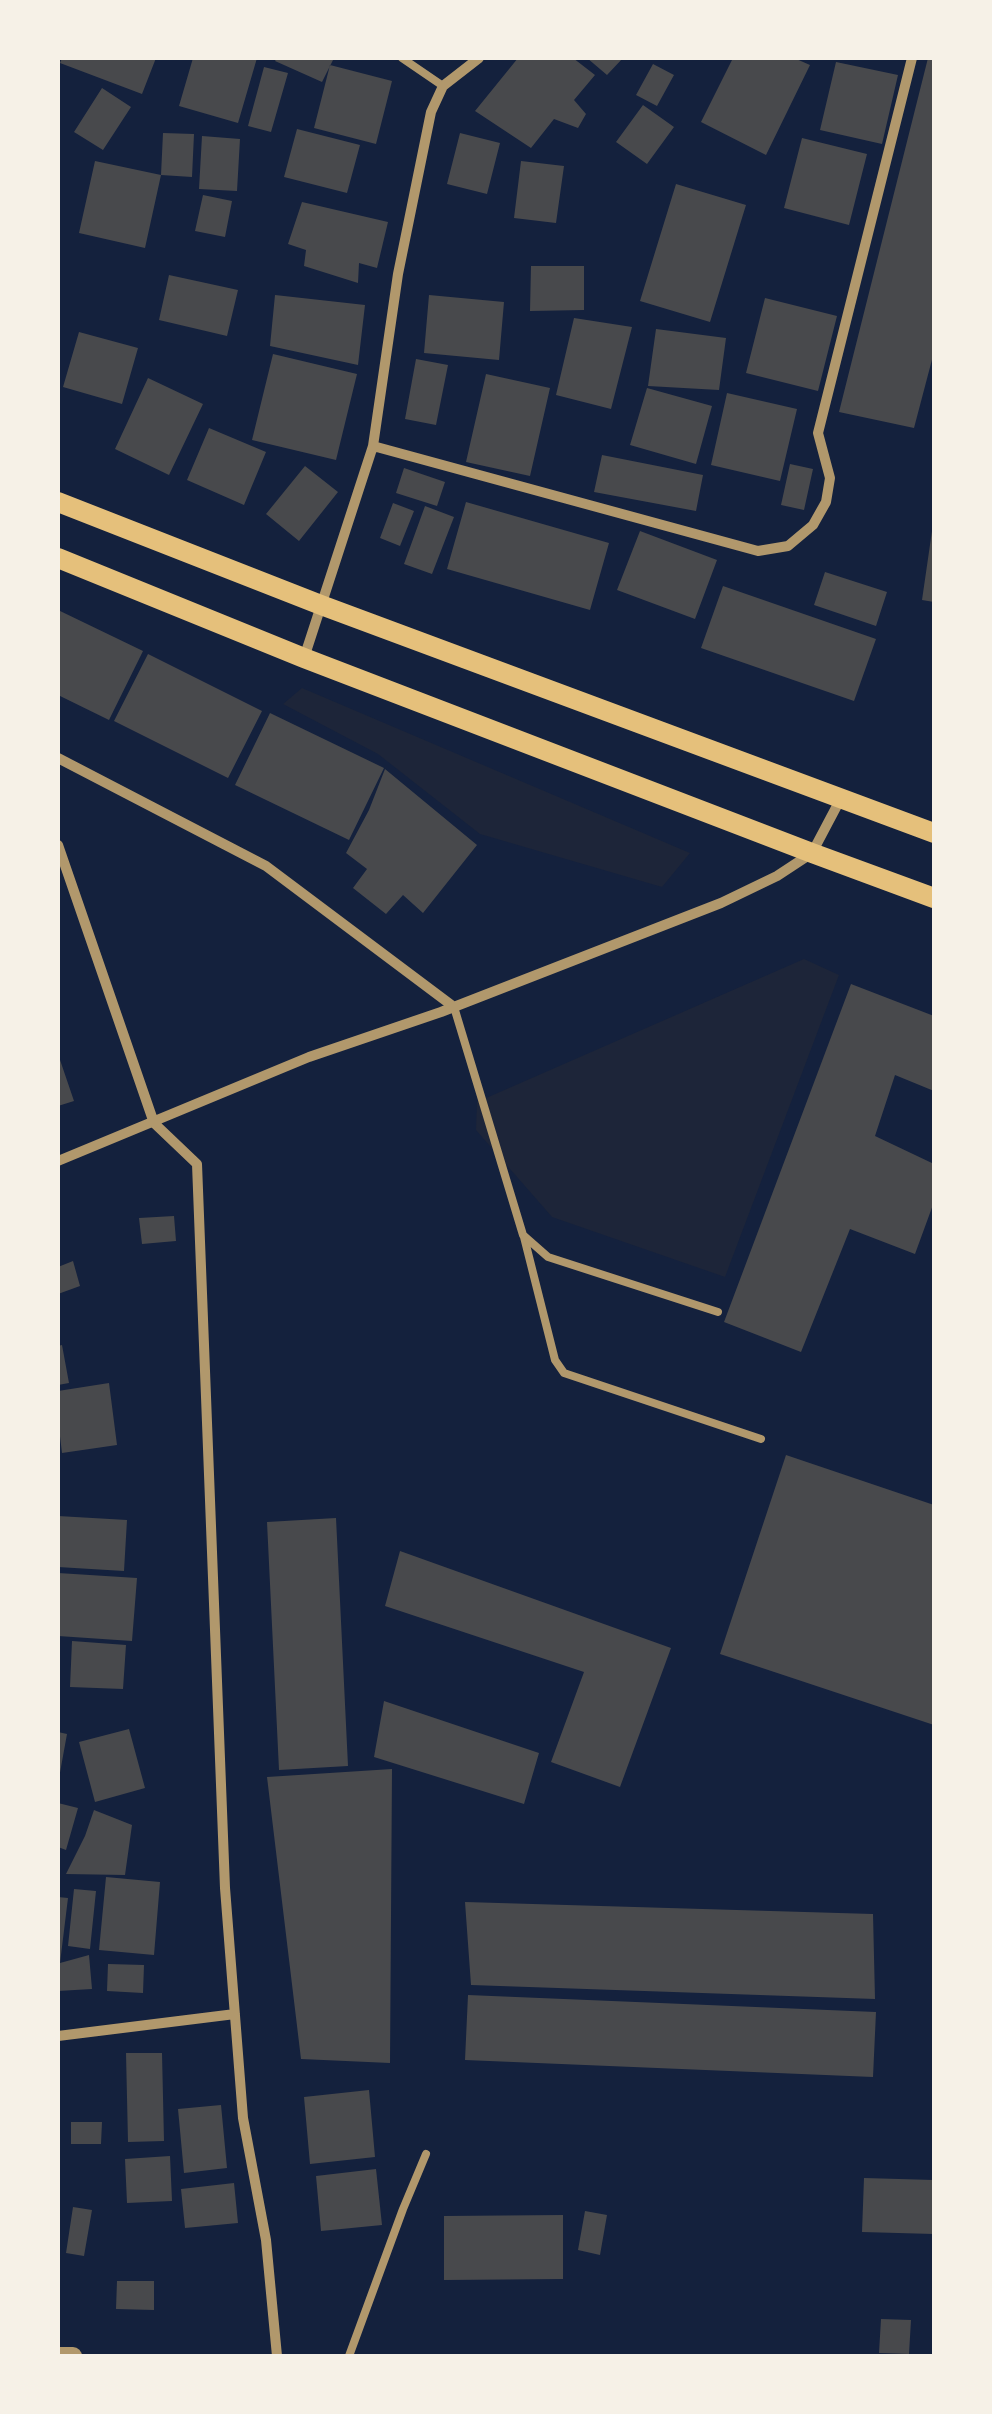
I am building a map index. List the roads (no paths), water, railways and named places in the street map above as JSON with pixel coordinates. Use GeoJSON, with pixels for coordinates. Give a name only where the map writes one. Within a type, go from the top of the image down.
{"type":"FeatureCollection","features":[{"type":"Feature","properties":{"kind":"main road"},"geometry":{"type":"LineString","coordinates":[[58,502],[321,605],[934,833]]}},
{"type":"Feature","properties":{"kind":"main road"},"geometry":{"type":"LineString","coordinates":[[58,558],[304,658],[934,898]]}},
{"type":"Feature","properties":{"kind":"street"},"geometry":{"type":"LineString","coordinates":[[304,658],[373,446],[402,256],[430,112],[443,86],[479,58]]}},
{"type":"Feature","properties":{"kind":"street"},"geometry":{"type":"LineString","coordinates":[[373,446],[758,552],[788,546],[813,524],[826,502],[830,478],[818,433],[912,58]]}},
{"type":"Feature","properties":{"kind":"street"},"geometry":{"type":"LineString","coordinates":[[58,758],[266,866],[454,1007]]}},
{"type":"Feature","properties":{"kind":"street"},"geometry":{"type":"LineString","coordinates":[[58,1161],[309,1056],[454,1007],[720,904],[777,876],[812,853],[840,800]]}},
{"type":"Feature","properties":{"kind":"street"},"geometry":{"type":"LineString","coordinates":[[58,845],[154,1123],[197,1164],[225,1888],[243,2118],[266,2240],[277,2356]]}},
{"type":"Feature","properties":{"kind":"street"},"geometry":{"type":"LineString","coordinates":[[58,2036],[235,2014]]}},
{"type":"Feature","properties":{"kind":"street"},"geometry":{"type":"LineString","coordinates":[[58,2356],[73,2356]]}},
{"type":"Feature","properties":{"kind":"lane"},"geometry":{"type":"LineString","coordinates":[[402,58],[443,86]]}},
{"type":"Feature","properties":{"kind":"lane"},"geometry":{"type":"LineString","coordinates":[[454,1007],[523,1234],[555,1360],[564,1373],[761,1440]]}},
{"type":"Feature","properties":{"kind":"lane"},"geometry":{"type":"LineString","coordinates":[[523,1234],[548,1257],[718,1312]]}},
{"type":"Feature","properties":{"kind":"lane"},"geometry":{"type":"LineString","coordinates":[[349,2356],[426,2154]]}}]}
